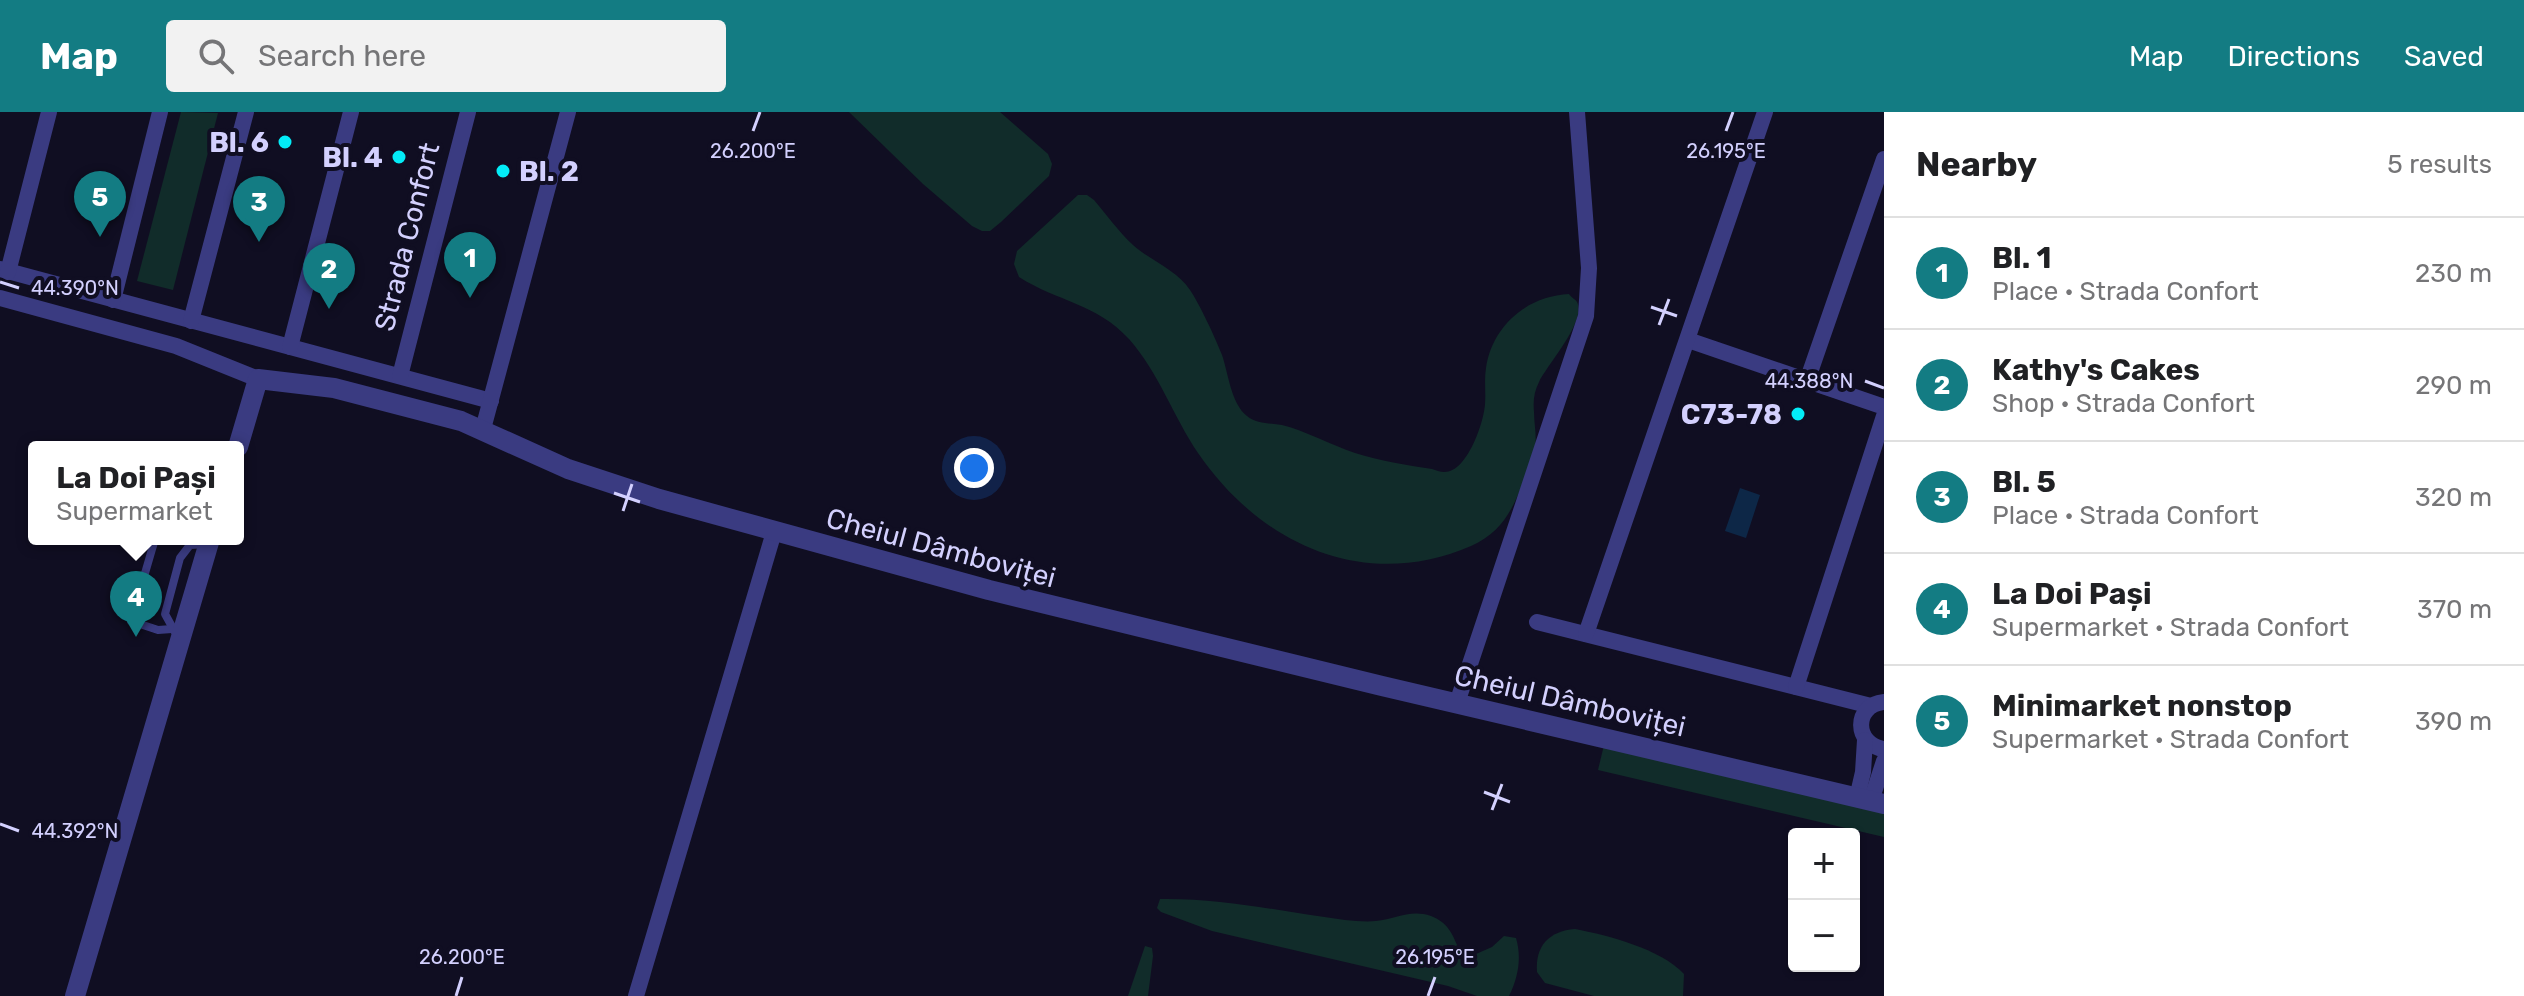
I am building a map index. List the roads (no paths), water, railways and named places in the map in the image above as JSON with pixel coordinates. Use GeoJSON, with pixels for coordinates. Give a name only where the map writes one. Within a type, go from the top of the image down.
{"type":"FeatureCollection","features":[{"type":"Feature","properties":{"kind":"street","name":"Strada Confort"},"geometry":{"type":"LineString","coordinates":[[49,112],[4,270],[491,401]]}},
{"type":"Feature","properties":{"kind":"street"},"geometry":{"type":"LineString","coordinates":[[116,329],[118,301],[160,112]]}},
{"type":"Feature","properties":{"kind":"street"},"geometry":{"type":"LineString","coordinates":[[191,321],[246,112]]}},
{"type":"Feature","properties":{"kind":"street"},"geometry":{"type":"LineString","coordinates":[[290,347],[351,112]]}},
{"type":"Feature","properties":{"kind":"street","name":"Strada Confort"},"geometry":{"type":"LineString","coordinates":[[400,376],[468,112]]}},
{"type":"Feature","properties":{"kind":"street"},"geometry":{"type":"LineString","coordinates":[[483,429],[568,112]]}},
{"type":"Feature","properties":{"kind":"street"},"geometry":{"type":"LineString","coordinates":[[1457,703],[1588,307],[1589,268],[1577,112]]}},
{"type":"Feature","properties":{"kind":"street"},"geometry":{"type":"LineString","coordinates":[[1586,634],[1765,112]]}},
{"type":"Feature","properties":{"kind":"street"},"geometry":{"type":"LineString","coordinates":[[1807,381],[1884,159]]}},
{"type":"Feature","properties":{"kind":"street","name":"Cheiul Dâmboviței"},"geometry":{"type":"LineString","coordinates":[[0,298],[190,351],[258,379],[363,394],[483,429],[592,478],[774,532],[1091,616],[1871,801]]}},
{"type":"Feature","properties":{"kind":"street"},"geometry":{"type":"LineString","coordinates":[[1688,340],[1884,407]]}},
{"type":"Feature","properties":{"kind":"street"},"geometry":{"type":"LineString","coordinates":[[240,441],[258,379]]}},
{"type":"Feature","properties":{"kind":"street"},"geometry":{"type":"LineString","coordinates":[[1796,687],[1884,416]]}},
{"type":"Feature","properties":{"kind":"street"},"geometry":{"type":"LineString","coordinates":[[636,996],[774,532]]}},
{"type":"Feature","properties":{"kind":"street"},"geometry":{"type":"LineString","coordinates":[[75,996],[203,545]]}},
{"type":"Feature","properties":{"kind":"street"},"geometry":{"type":"LineString","coordinates":[[1537,622],[1796,687],[1878,704]]}},
{"type":"Feature","properties":{"kind":"street"},"geometry":{"type":"LineString","coordinates":[[1878,704],[1862,717],[1861,733],[1865,740],[1884,749]]}},
{"type":"Feature","properties":{"kind":"street"},"geometry":{"type":"LineString","coordinates":[[1865,740],[1871,801]]}},
{"type":"Feature","properties":{"kind":"street"},"geometry":{"type":"LineString","coordinates":[[1871,801],[1884,761]]}},
{"type":"Feature","properties":{"kind":"lane"},"geometry":{"type":"LineString","coordinates":[[153,545],[131,621],[177,633]]}},
{"type":"Feature","properties":{"kind":"water"},"geometry":{"type":"Polygon","coordinates":[[[1740,488],[1760,495],[1746,538],[1725,531],[1740,488]]]}},
{"type":"Feature","properties":{"kind":"place","name":"Bl. 6"},"geometry":{"type":"Point","coordinates":[285,142]}},
{"type":"Feature","properties":{"kind":"place","name":"Bl. 4"},"geometry":{"type":"Point","coordinates":[399,157]}},
{"type":"Feature","properties":{"kind":"place","name":"Bl. 2"},"geometry":{"type":"Point","coordinates":[503,171]}},
{"type":"Feature","properties":{"kind":"place","name":"Minimarket nonstop"},"geometry":{"type":"Point","coordinates":[100,237]}},
{"type":"Feature","properties":{"kind":"place","name":"Bl. 5"},"geometry":{"type":"Point","coordinates":[259,242]}},
{"type":"Feature","properties":{"kind":"place","name":"Bl. 1"},"geometry":{"type":"Point","coordinates":[470,298]}},
{"type":"Feature","properties":{"kind":"place","name":"Kathy's Cakes"},"geometry":{"type":"Point","coordinates":[329,309]}},
{"type":"Feature","properties":{"kind":"place","name":"C73-78"},"geometry":{"type":"Point","coordinates":[1798,414]}},
{"type":"Feature","properties":{"kind":"place","name":"La Doi Pași"},"geometry":{"type":"Point","coordinates":[136,637]}}]}
